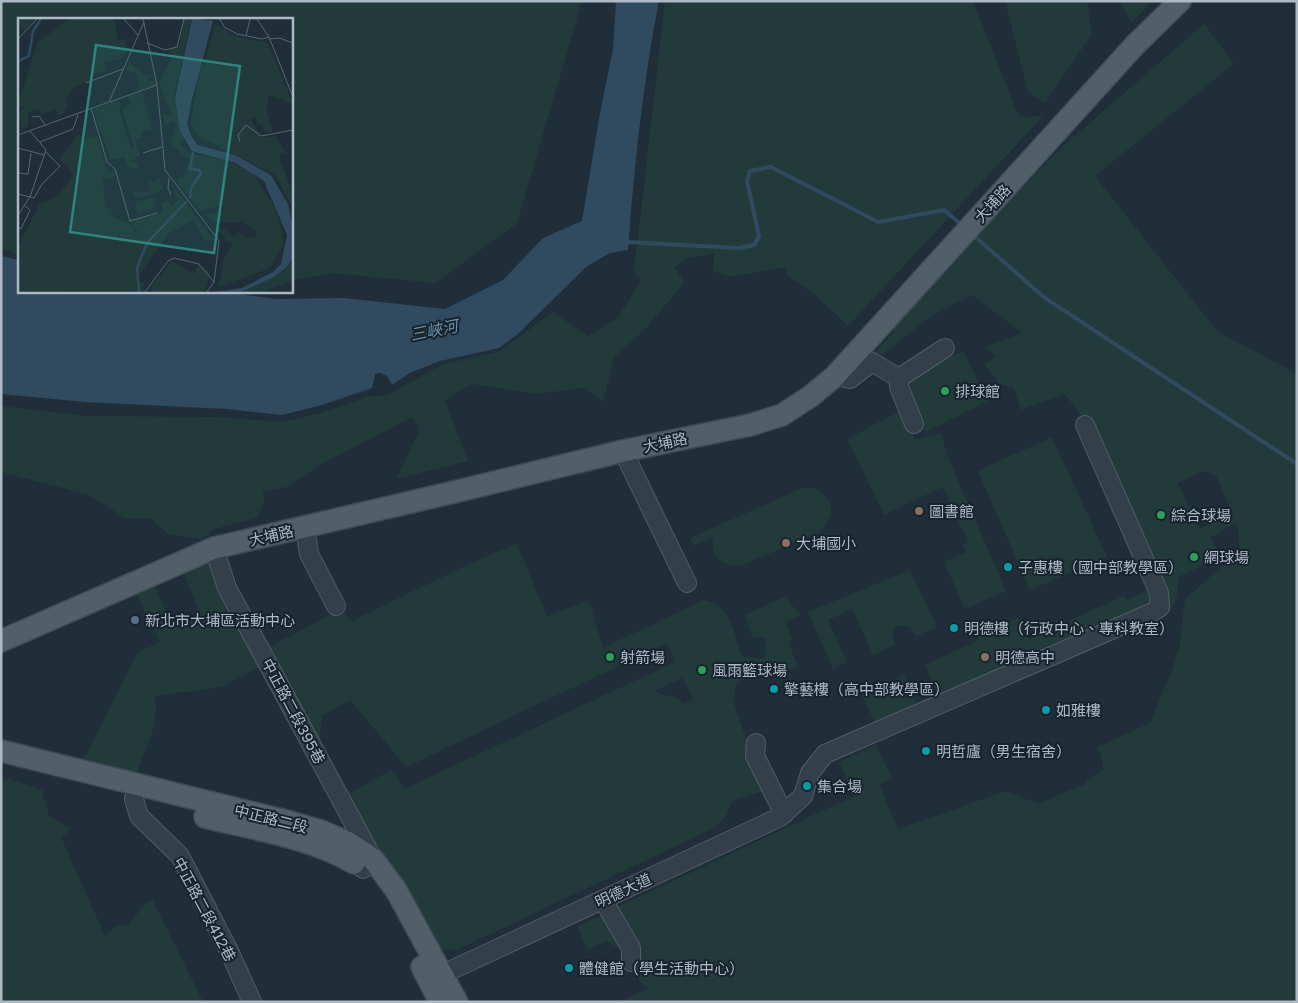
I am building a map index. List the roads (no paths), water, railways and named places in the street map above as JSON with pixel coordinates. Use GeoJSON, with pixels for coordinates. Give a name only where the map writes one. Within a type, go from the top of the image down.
{"type":"FeatureCollection","features":[{"type":"Feature","properties":{"kind":"main road","name":"大埔路"},"geometry":{"type":"LineString","coordinates":[[1,641],[214,548],[623,451],[750,425],[782,415],[811,396],[835,376],[1135,45],[1180,1]]}},
{"type":"Feature","properties":{"kind":"main road","name":"中正路二段"},"geometry":{"type":"LineString","coordinates":[[1,751],[321,831],[349,843],[396,890],[436,978],[440,1002]]}},
{"type":"Feature","properties":{"kind":"main road","name":"中正路二段"},"geometry":{"type":"LineString","coordinates":[[1,766],[314,844],[342,856],[368,864]]}},
{"type":"Feature","properties":{"kind":"main road","name":"中正路二段"},"geometry":{"type":"LineString","coordinates":[[436,978],[458,1002]]}},
{"type":"Feature","properties":{"kind":"street"},"geometry":{"type":"LineString","coordinates":[[898,378],[945,348]]}},
{"type":"Feature","properties":{"kind":"street"},"geometry":{"type":"LineString","coordinates":[[835,376],[850,379],[872,362],[898,378]]}},
{"type":"Feature","properties":{"kind":"street"},"geometry":{"type":"LineString","coordinates":[[898,378],[898,387],[914,424]]}},
{"type":"Feature","properties":{"kind":"street","name":"明德大道"},"geometry":{"type":"LineString","coordinates":[[436,978],[782,816],[803,796],[810,773],[825,754],[930,703],[1153,612],[1160,607],[1159,593],[1085,425]]}},
{"type":"Feature","properties":{"kind":"street"},"geometry":{"type":"LineString","coordinates":[[623,451],[687,583]]}},
{"type":"Feature","properties":{"kind":"street"},"geometry":{"type":"LineString","coordinates":[[306,527],[309,554],[336,606]]}},
{"type":"Feature","properties":{"kind":"street","name":"中正路二段395巷"},"geometry":{"type":"LineString","coordinates":[[214,548],[227,588],[368,864]]}},
{"type":"Feature","properties":{"kind":"street"},"geometry":{"type":"LineString","coordinates":[[756,743],[755,756],[782,816]]}},
{"type":"Feature","properties":{"kind":"street","name":"中正路二段412巷"},"geometry":{"type":"LineString","coordinates":[[134,798],[139,816],[180,856],[231,955],[252,1002]]}},
{"type":"Feature","properties":{"kind":"street"},"geometry":{"type":"LineString","coordinates":[[603,900],[631,948],[631,962]]}},
{"type":"Feature","properties":{"kind":"water","name":"三峽河"},"geometry":{"type":"Polygon","coordinates":[[[616,1],[659,1],[640,125],[628,250],[610,253],[586,267],[518,334],[499,348],[440,361],[410,373],[392,385],[387,376],[380,373],[375,374],[372,388],[322,405],[282,415],[227,409],[85,402],[1,394],[1,256],[18,260],[18,292],[224,292],[276,299],[344,298],[445,309],[503,280],[543,238],[582,221],[599,118],[613,49],[616,1]]]}},
{"type":"Feature","properties":{"kind":"waterway"},"geometry":{"type":"LineString","coordinates":[[626,242],[739,248],[754,245],[759,236],[747,181],[750,171],[771,167],[878,222],[944,210],[962,225]]}},
{"type":"Feature","properties":{"kind":"waterway"},"geometry":{"type":"LineString","coordinates":[[973,235],[1045,298],[1297,464]]}},
{"type":"Feature","properties":{"kind":"place","name":"排球館"},"geometry":{"type":"Point","coordinates":[945,391]}},
{"type":"Feature","properties":{"kind":"place","name":"圖書館"},"geometry":{"type":"Point","coordinates":[919,511]}},
{"type":"Feature","properties":{"kind":"place","name":"綜合球場"},"geometry":{"type":"Point","coordinates":[1161,515]}},
{"type":"Feature","properties":{"kind":"place","name":"大埔國小"},"geometry":{"type":"Point","coordinates":[786,543]}},
{"type":"Feature","properties":{"kind":"place","name":"網球場"},"geometry":{"type":"Point","coordinates":[1194,557]}},
{"type":"Feature","properties":{"kind":"place","name":"子惠樓（國中部教學區）"},"geometry":{"type":"Point","coordinates":[1008,567]}},
{"type":"Feature","properties":{"kind":"place","name":"新北市大埔區活動中心"},"geometry":{"type":"Point","coordinates":[135,620]}},
{"type":"Feature","properties":{"kind":"place","name":"明德樓（行政中心、專科教室）"},"geometry":{"type":"Point","coordinates":[954,628]}},
{"type":"Feature","properties":{"kind":"place","name":"射箭場"},"geometry":{"type":"Point","coordinates":[610,657]}},
{"type":"Feature","properties":{"kind":"place","name":"明德高中"},"geometry":{"type":"Point","coordinates":[985,657]}},
{"type":"Feature","properties":{"kind":"place","name":"風雨籃球場"},"geometry":{"type":"Point","coordinates":[702,670]}},
{"type":"Feature","properties":{"kind":"place","name":"擎藝樓（高中部教學區）"},"geometry":{"type":"Point","coordinates":[774,689]}},
{"type":"Feature","properties":{"kind":"place","name":"如雅樓"},"geometry":{"type":"Point","coordinates":[1046,710]}},
{"type":"Feature","properties":{"kind":"place","name":"明哲廬（男生宿舍）"},"geometry":{"type":"Point","coordinates":[926,751]}},
{"type":"Feature","properties":{"kind":"place","name":"集合場"},"geometry":{"type":"Point","coordinates":[807,786]}},
{"type":"Feature","properties":{"kind":"place","name":"體健館（學生活動中心）"},"geometry":{"type":"Point","coordinates":[569,968]}}]}
